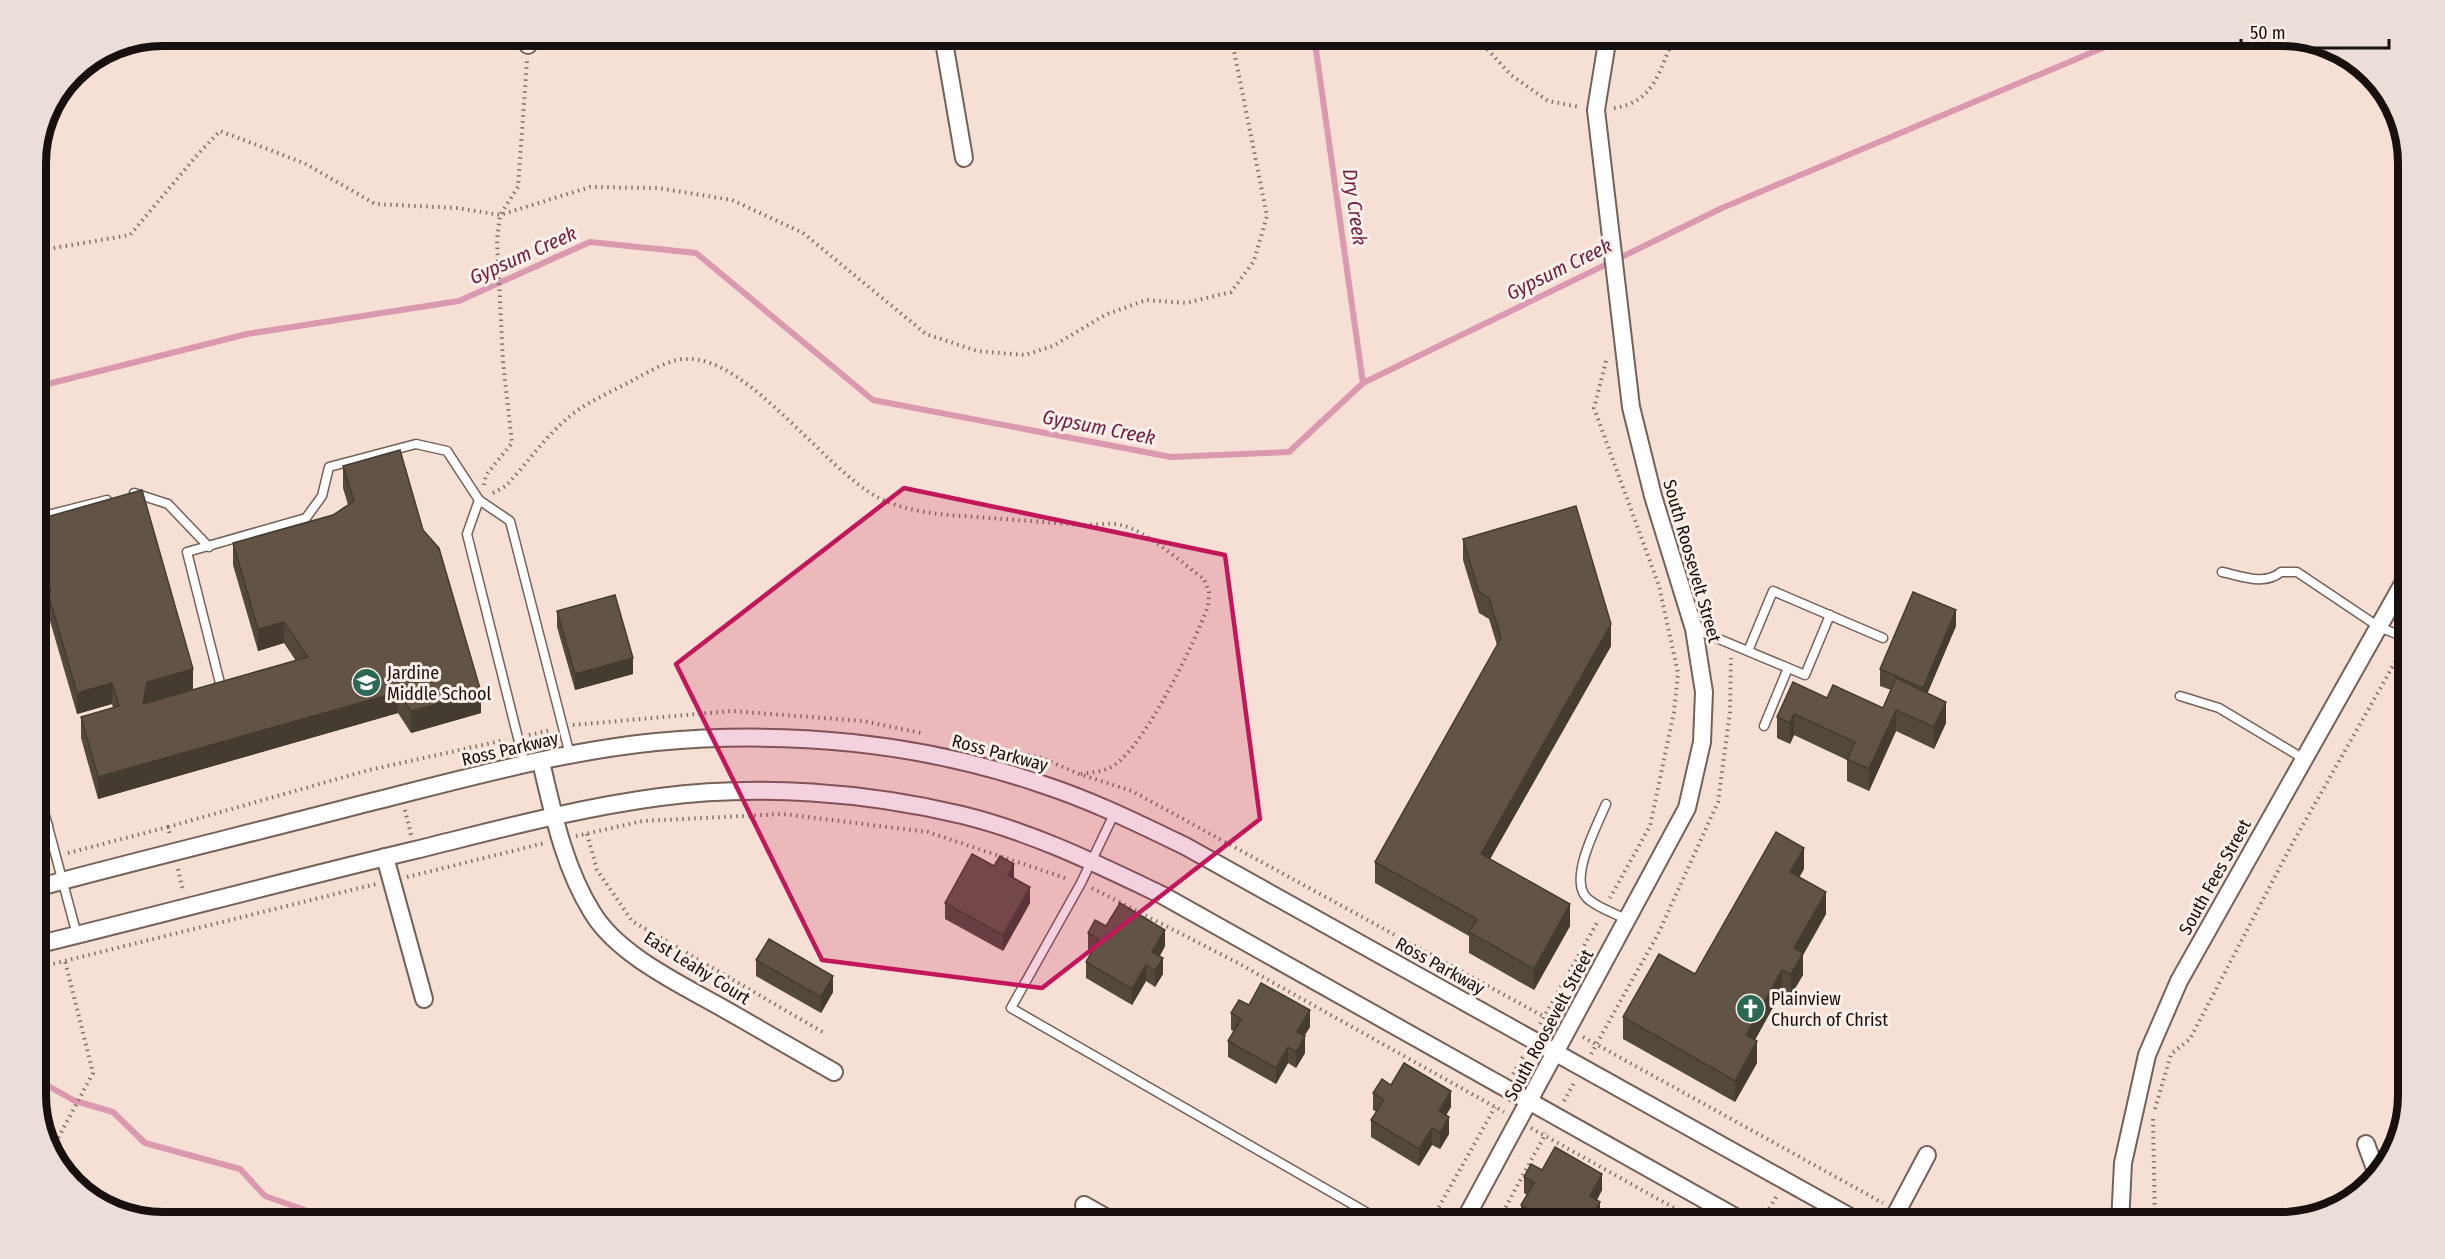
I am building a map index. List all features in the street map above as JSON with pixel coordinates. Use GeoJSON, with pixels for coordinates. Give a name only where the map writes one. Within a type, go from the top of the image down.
{"type":"FeatureCollection","features":[{"type":"Feature","properties":{"kind":"street","name":"South Roosevelt Street"},"geometry":{"type":"LineString","coordinates":[[1469,1212],[1687,808],[1702,742],[1704,692],[1694,629],[1653,496],[1630,407],[1596,110],[1606,46]]}},
{"type":"Feature","properties":{"kind":"street"},"geometry":{"type":"LineString","coordinates":[[945,47],[964,158]]}},
{"type":"Feature","properties":{"kind":"street","name":"South Fees Street"},"geometry":{"type":"LineString","coordinates":[[2121,1212],[2123,1162],[2147,1055],[2178,981],[2398,593]]}},
{"type":"Feature","properties":{"kind":"street","name":"Ross Parkway"},"geometry":{"type":"LineString","coordinates":[[47,885],[400,795],[570,756],[686,740],[754,737],[861,743],[916,753],[979,766],[1070,794],[1115,812],[1185,846],[1842,1212]]}},
{"type":"Feature","properties":{"kind":"street","name":"East Leahy Court"},"geometry":{"type":"LineString","coordinates":[[533,764],[553,815],[572,874],[593,914],[619,942],[660,972],[834,1072]]}},
{"type":"Feature","properties":{"kind":"street"},"geometry":{"type":"LineString","coordinates":[[47,942],[553,815],[664,796],[711,792],[831,796],[962,815],[1030,836],[1091,861],[1162,895],[1726,1212]]}},
{"type":"Feature","properties":{"kind":"street"},"geometry":{"type":"LineString","coordinates":[[385,857],[424,999]]}},
{"type":"Feature","properties":{"kind":"street"},"geometry":{"type":"LineString","coordinates":[[2366,1144],[2374,1167]]}},
{"type":"Feature","properties":{"kind":"street"},"geometry":{"type":"LineString","coordinates":[[1896,1212],[1927,1155]]}},
{"type":"Feature","properties":{"kind":"street"},"geometry":{"type":"LineString","coordinates":[[1083,1205],[1096,1212]]}},
{"type":"Feature","properties":{"kind":"lane"},"geometry":{"type":"LineString","coordinates":[[220,683],[188,552],[306,518],[322,496],[330,467],[416,444],[447,451],[479,500],[510,521],[570,756]]}},
{"type":"Feature","properties":{"kind":"lane"},"geometry":{"type":"LineString","coordinates":[[124,496],[135,493],[168,504],[209,547]]}},
{"type":"Feature","properties":{"kind":"lane"},"geometry":{"type":"LineString","coordinates":[[47,515],[113,499]]}},
{"type":"Feature","properties":{"kind":"lane"},"geometry":{"type":"LineString","coordinates":[[479,500],[467,534],[533,764]]}},
{"type":"Feature","properties":{"kind":"lane"},"geometry":{"type":"LineString","coordinates":[[2222,572],[2266,581],[2274,579],[2281,572],[2297,572],[2379,627],[2398,635]]}},
{"type":"Feature","properties":{"kind":"lane"},"geometry":{"type":"LineString","coordinates":[[1748,651],[1773,591],[1883,638]]}},
{"type":"Feature","properties":{"kind":"lane"},"geometry":{"type":"LineString","coordinates":[[1694,629],[1805,675],[1830,615]]}},
{"type":"Feature","properties":{"kind":"lane"},"geometry":{"type":"LineString","coordinates":[[1764,726],[1788,668]]}},
{"type":"Feature","properties":{"kind":"lane"},"geometry":{"type":"LineString","coordinates":[[2180,696],[2219,708],[2304,759]]}},
{"type":"Feature","properties":{"kind":"lane"},"geometry":{"type":"LineString","coordinates":[[1606,804],[1580,871],[1580,887],[1587,898],[1627,920]]}},
{"type":"Feature","properties":{"kind":"lane"},"geometry":{"type":"LineString","coordinates":[[1115,812],[1081,883],[1011,1008],[1366,1212]]}},
{"type":"Feature","properties":{"kind":"lane"},"geometry":{"type":"LineString","coordinates":[[47,821],[77,935]]}},
{"type":"Feature","properties":{"kind":"path"},"geometry":{"type":"LineString","coordinates":[[47,249],[130,235],[220,131],[303,163],[375,204],[458,208],[500,215],[590,187],[658,188],[732,200],[803,233],[926,334],[977,351],[1025,355],[1053,346],[1105,315],[1146,300],[1186,303],[1231,292],[1254,261],[1267,216],[1233,46]]}},
{"type":"Feature","properties":{"kind":"path"},"geometry":{"type":"LineString","coordinates":[[479,500],[486,475],[512,443],[503,362],[497,240],[500,215],[518,187],[528,47]]}},
{"type":"Feature","properties":{"kind":"path"},"geometry":{"type":"LineString","coordinates":[[1436,1212],[1650,826],[1672,722],[1678,673],[1659,586],[1594,408],[1608,353]]}},
{"type":"Feature","properties":{"kind":"path"},"geometry":{"type":"LineString","coordinates":[[479,500],[506,486],[563,422],[581,408],[658,367],[685,358],[701,359],[718,366],[751,389],[786,417],[858,484],[879,498],[931,514],[1088,525],[1121,525],[1136,530],[1204,579],[1209,592],[1208,606],[1146,730],[1116,765],[1104,771],[1079,774],[1070,794]]}},
{"type":"Feature","properties":{"kind":"path"},"geometry":{"type":"LineString","coordinates":[[1503,1212],[1659,932],[1718,802],[1730,712],[1731,657]]}},
{"type":"Feature","properties":{"kind":"path"},"geometry":{"type":"LineString","coordinates":[[2155,1212],[2152,1118],[2171,1054],[2190,1039],[2291,846],[2398,657]]}},
{"type":"Feature","properties":{"kind":"path"},"geometry":{"type":"LineString","coordinates":[[400,795],[416,850]]}},
{"type":"Feature","properties":{"kind":"path"},"geometry":{"type":"LineString","coordinates":[[47,965],[391,880],[643,821],[783,813],[928,832],[1081,883],[1238,963],[1681,1212]]}},
{"type":"Feature","properties":{"kind":"path"},"geometry":{"type":"LineString","coordinates":[[56,855],[168,827],[187,906]]}},
{"type":"Feature","properties":{"kind":"path"},"geometry":{"type":"LineString","coordinates":[[587,834],[597,870],[632,921],[826,1034]]}},
{"type":"Feature","properties":{"kind":"path"},"geometry":{"type":"LineString","coordinates":[[56,1141],[93,1073],[60,939]]}},
{"type":"Feature","properties":{"kind":"path"},"geometry":{"type":"LineString","coordinates":[[1767,1212],[1786,1180]]}},
{"type":"Feature","properties":{"kind":"highlighted area"},"geometry":{"type":"Polygon","coordinates":[[[904,488],[1225,555],[1260,819],[1042,988],[822,960],[676,664],[904,488]]]}},
{"type":"Feature","properties":{"kind":"building"},"geometry":{"type":"Polygon","coordinates":[[[400,450],[423,530],[439,548],[481,692],[411,711],[398,692],[98,777],[81,717],[119,706],[112,683],[77,693],[50,600],[47,601],[47,591],[51,592],[47,578],[47,517],[142,490],[193,669],[147,682],[143,704],[308,657],[284,622],[258,629],[233,543],[333,515],[354,501],[343,466],[400,450]]]}},
{"type":"Feature","properties":{"kind":"building"},"geometry":{"type":"Polygon","coordinates":[[[1576,506],[1611,624],[1481,854],[1570,904],[1534,969],[1469,932],[1477,919],[1375,862],[1501,638],[1489,598],[1479,592],[1463,539],[1576,506]]]}},
{"type":"Feature","properties":{"kind":"building"},"geometry":{"type":"Polygon","coordinates":[[[1913,592],[1956,610],[1923,688],[1880,669],[1913,592]]]}},
{"type":"Feature","properties":{"kind":"building"},"geometry":{"type":"Polygon","coordinates":[[[615,595],[633,658],[575,674],[557,611],[615,595]]]}},
{"type":"Feature","properties":{"kind":"building"},"geometry":{"type":"Polygon","coordinates":[[[1896,678],[1946,702],[1934,727],[1896,710],[1869,769],[1847,759],[1855,742],[1794,714],[1790,723],[1777,717],[1793,682],[1827,698],[1833,685],[1883,708],[1896,678]]]}},
{"type":"Feature","properties":{"kind":"building"},"geometry":{"type":"Polygon","coordinates":[[[1776,832],[1804,848],[1790,872],[1826,892],[1794,948],[1803,953],[1791,974],[1782,970],[1746,1035],[1757,1041],[1735,1081],[1623,1017],[1659,954],[1695,974],[1776,832]]]}},
{"type":"Feature","properties":{"kind":"building"},"geometry":{"type":"Polygon","coordinates":[[[972,854],[994,866],[1000,856],[1014,864],[1008,875],[1030,887],[1003,935],[945,903],[972,854]]]}},
{"type":"Feature","properties":{"kind":"building"},"geometry":{"type":"Polygon","coordinates":[[[1120,903],[1165,930],[1152,952],[1163,958],[1155,971],[1146,965],[1132,989],[1086,962],[1099,939],[1088,933],[1095,920],[1106,926],[1120,903]]]}},
{"type":"Feature","properties":{"kind":"building"},"geometry":{"type":"Polygon","coordinates":[[[769,939],[833,976],[821,997],[756,960],[769,939]]]}},
{"type":"Feature","properties":{"kind":"building"},"geometry":{"type":"Polygon","coordinates":[[[1261,983],[1310,1010],[1297,1032],[1305,1036],[1296,1052],[1288,1047],[1276,1068],[1228,1041],[1241,1019],[1231,1013],[1239,1000],[1249,1005],[1261,983]]]}},
{"type":"Feature","properties":{"kind":"building"},"geometry":{"type":"Polygon","coordinates":[[[1404,1063],[1451,1091],[1439,1111],[1449,1117],[1440,1133],[1432,1128],[1419,1149],[1371,1120],[1384,1100],[1373,1093],[1382,1079],[1391,1085],[1404,1063]]]}},
{"type":"Feature","properties":{"kind":"building"},"geometry":{"type":"Polygon","coordinates":[[[1555,1147],[1602,1174],[1590,1196],[1600,1202],[1594,1212],[1582,1210],[1581,1212],[1533,1212],[1521,1205],[1534,1183],[1524,1177],[1531,1164],[1542,1170],[1555,1147]]]}},
{"type":"Feature","properties":{"kind":"waterway","name":"Dry Creek"},"geometry":{"type":"LineString","coordinates":[[1315,46],[1363,383]]}},
{"type":"Feature","properties":{"kind":"waterway","name":"Gypsum Creek"},"geometry":{"type":"LineString","coordinates":[[47,384],[247,334],[459,301],[590,242],[696,253],[873,400],[1171,457],[1289,452],[1363,383],[1722,208],[2107,46]]}},
{"type":"Feature","properties":{"kind":"waterway"},"geometry":{"type":"LineString","coordinates":[[47,1085],[75,1101],[113,1112],[145,1143],[240,1169],[265,1196],[311,1212]]}},
{"type":"Feature","properties":{"kind":"place","name":"Jardine Middle School"},"geometry":{"type":"Point","coordinates":[366,683]}},
{"type":"Feature","properties":{"kind":"place","name":"Plainview Church of Christ"},"geometry":{"type":"Point","coordinates":[1750,1009]}}]}
